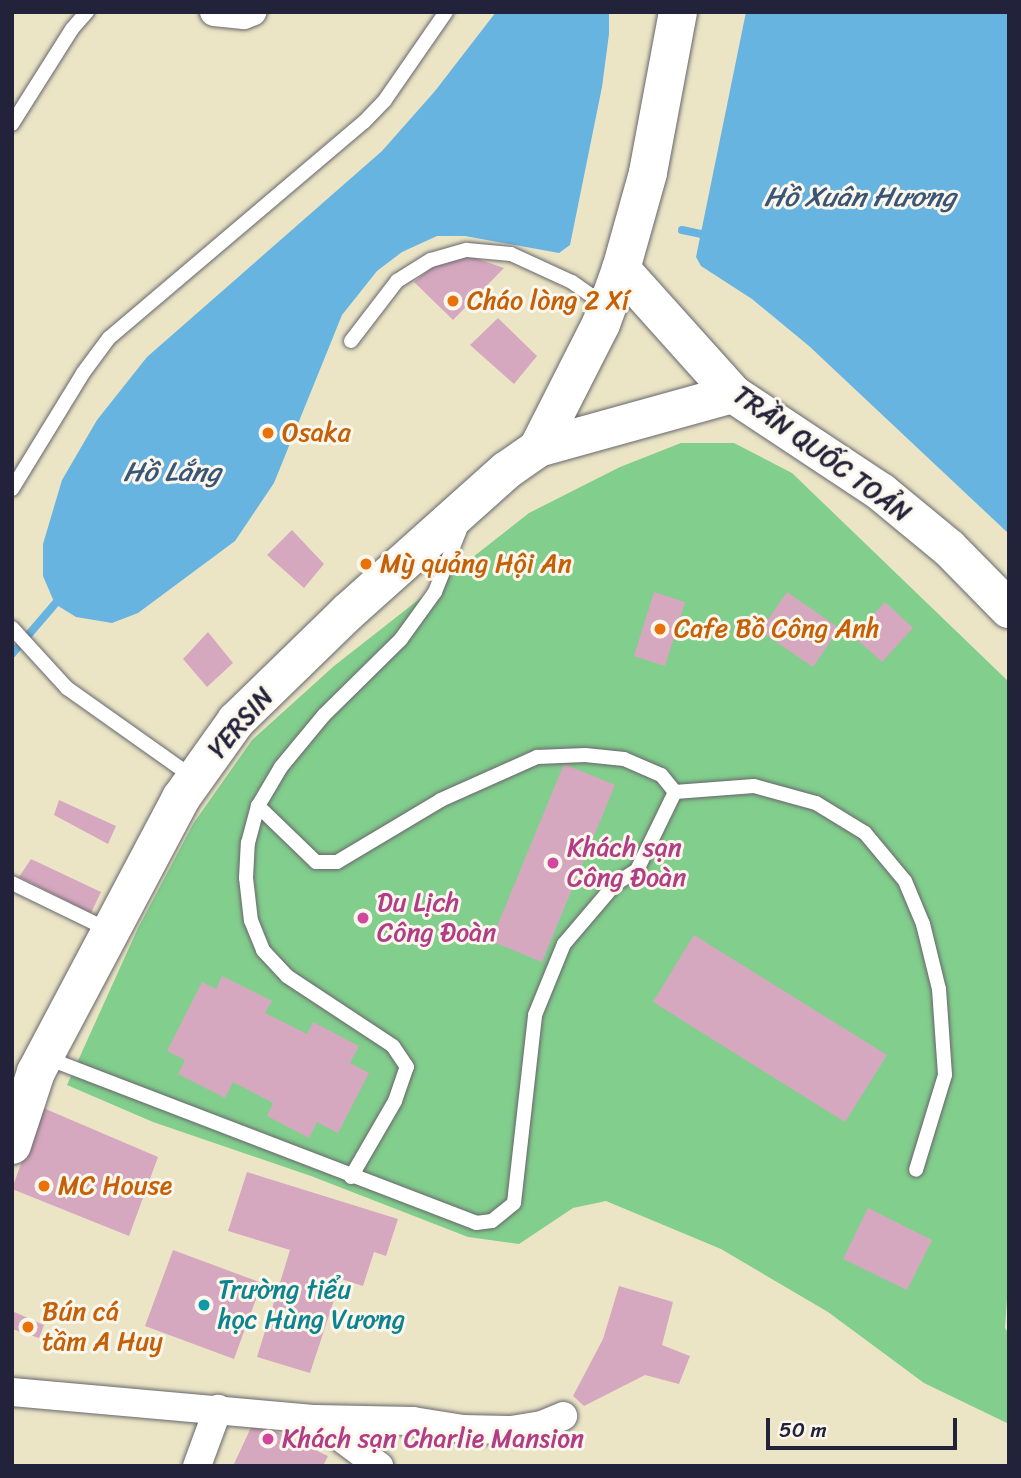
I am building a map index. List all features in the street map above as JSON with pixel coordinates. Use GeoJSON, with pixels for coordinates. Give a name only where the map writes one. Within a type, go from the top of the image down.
{"type":"FeatureCollection","features":[{"type":"Feature","properties":{"kind":"main road"},"geometry":{"type":"LineString","coordinates":[[621,269],[648,173],[678,12]]}},
{"type":"Feature","properties":{"kind":"main road","name":"YERSIN"},"geometry":{"type":"LineString","coordinates":[[538,448],[608,306],[621,269]]}},
{"type":"Feature","properties":{"kind":"main road","name":"TRẦN QUỐC TOẢN"},"geometry":{"type":"LineString","coordinates":[[621,269],[733,394],[881,492],[948,548],[1009,609]]}},
{"type":"Feature","properties":{"kind":"main road","name":"YERSIN"},"geometry":{"type":"LineString","coordinates":[[12,1145],[31,1075],[195,779],[236,720],[348,612],[470,503],[538,448],[733,394]]}},
{"type":"Feature","properties":{"kind":"street"},"geometry":{"type":"LineString","coordinates":[[214,12],[244,15],[252,12]]}},
{"type":"Feature","properties":{"kind":"street"},"geometry":{"type":"LineString","coordinates":[[12,1392],[316,1419],[413,1421],[463,1429],[511,1430],[542,1425],[563,1416]]}},
{"type":"Feature","properties":{"kind":"street"},"geometry":{"type":"LineString","coordinates":[[197,1466],[218,1409]]}},
{"type":"Feature","properties":{"kind":"street"},"geometry":{"type":"LineString","coordinates":[[316,1419],[379,1466]]}},
{"type":"Feature","properties":{"kind":"lane"},"geometry":{"type":"LineString","coordinates":[[12,124],[72,29],[87,12]]}},
{"type":"Feature","properties":{"kind":"lane"},"geometry":{"type":"LineString","coordinates":[[12,489],[83,373],[109,338],[364,122],[385,100],[446,12]]}},
{"type":"Feature","properties":{"kind":"lane"},"geometry":{"type":"LineString","coordinates":[[351,341],[397,281],[430,260],[467,250],[511,254],[572,282],[608,306]]}},
{"type":"Feature","properties":{"kind":"lane"},"geometry":{"type":"LineString","coordinates":[[351,1177],[395,1101],[407,1067],[393,1046],[287,976],[263,950],[251,921],[246,878],[248,843],[258,806],[281,766],[324,715],[401,639],[435,592],[470,503]]}},
{"type":"Feature","properties":{"kind":"lane"},"geometry":{"type":"LineString","coordinates":[[12,628],[67,688],[195,779]]}},
{"type":"Feature","properties":{"kind":"lane"},"geometry":{"type":"LineString","coordinates":[[258,806],[316,862],[337,862],[441,800],[537,757],[585,755],[624,760],[661,775],[675,792]]}},
{"type":"Feature","properties":{"kind":"lane"},"geometry":{"type":"LineString","coordinates":[[675,792],[754,786],[816,803],[865,833],[905,881],[923,923],[939,989],[945,1075],[916,1170]]}},
{"type":"Feature","properties":{"kind":"lane"},"geometry":{"type":"LineString","coordinates":[[31,1075],[351,1177],[476,1223],[492,1222],[514,1203],[535,1015],[564,944],[615,884],[637,870],[675,792]]}},
{"type":"Feature","properties":{"kind":"lane"},"geometry":{"type":"LineString","coordinates":[[12,883],[109,930]]}},
{"type":"Feature","properties":{"kind":"green space"},"geometry":{"type":"Polygon","coordinates":[[[681,443],[734,443],[792,473],[1009,682],[1009,1270],[1005,1328],[1009,1334],[1009,1424],[924,1383],[828,1312],[721,1249],[606,1201],[573,1208],[519,1244],[468,1237],[311,1176],[153,1122],[67,1085],[138,928],[193,824],[252,740],[334,666],[529,513],[620,467],[681,443]]]}},
{"type":"Feature","properties":{"kind":"water","name":"Hồ Lắng"},"geometry":{"type":"Polygon","coordinates":[[[496,12],[609,12],[602,87],[570,245],[559,253],[465,236],[437,236],[402,252],[377,271],[342,315],[274,483],[235,541],[138,613],[112,623],[76,617],[55,604],[43,576],[43,544],[62,480],[97,420],[147,357],[382,151],[435,91],[496,12]]]}},
{"type":"Feature","properties":{"kind":"water","name":"Hồ Xuân Hương"},"geometry":{"type":"Polygon","coordinates":[[[746,12],[1009,12],[1009,534],[809,346],[752,299],[701,266],[696,257],[746,12]]]}},
{"type":"Feature","properties":{"kind":"building","name":"Cháo lòng 2 Xí"},"geometry":{"type":"Polygon","coordinates":[[[469,256],[504,268],[453,320],[414,282],[431,268],[469,256]]]}},
{"type":"Feature","properties":{"kind":"building"},"geometry":{"type":"Polygon","coordinates":[[[498,318],[537,356],[514,384],[470,345],[498,318]]]}},
{"type":"Feature","properties":{"kind":"building"},"geometry":{"type":"Polygon","coordinates":[[[292,530],[324,564],[304,588],[267,555],[292,530]]]}},
{"type":"Feature","properties":{"kind":"building","name":"Cafe Bồ Công Anh"},"geometry":{"type":"Polygon","coordinates":[[[654,592],[685,602],[665,666],[634,656],[654,592]]]}},
{"type":"Feature","properties":{"kind":"building"},"geometry":{"type":"Polygon","coordinates":[[[787,592],[839,628],[813,667],[760,631],[787,592]]]}},
{"type":"Feature","properties":{"kind":"building"},"geometry":{"type":"Polygon","coordinates":[[[885,602],[913,628],[882,662],[853,636],[885,602]]]}},
{"type":"Feature","properties":{"kind":"building"},"geometry":{"type":"Polygon","coordinates":[[[208,632],[233,663],[207,687],[183,659],[208,632]]]}},
{"type":"Feature","properties":{"kind":"building","name":"Khách sạn Công Đoàn"},"geometry":{"type":"Polygon","coordinates":[[[564,764],[615,785],[542,962],[491,941],[564,764]]]}},
{"type":"Feature","properties":{"kind":"building"},"geometry":{"type":"Polygon","coordinates":[[[59,800],[116,826],[108,844],[54,815],[59,800]]]}},
{"type":"Feature","properties":{"kind":"building"},"geometry":{"type":"Polygon","coordinates":[[[31,859],[101,892],[91,913],[19,877],[31,859]]]}},
{"type":"Feature","properties":{"kind":"building"},"geometry":{"type":"Polygon","coordinates":[[[694,935],[887,1055],[845,1122],[653,1002],[694,935]]]}},
{"type":"Feature","properties":{"kind":"building"},"geometry":{"type":"Polygon","coordinates":[[[222,976],[272,1001],[265,1013],[307,1034],[313,1022],[359,1046],[350,1063],[369,1073],[338,1133],[317,1122],[309,1138],[267,1116],[273,1103],[233,1082],[225,1098],[178,1074],[185,1060],[167,1051],[202,982],[216,989],[222,976]]]}},
{"type":"Feature","properties":{"kind":"building"},"geometry":{"type":"Polygon","coordinates":[[[41,1107],[158,1157],[129,1236],[12,1189],[41,1107]]]}},
{"type":"Feature","properties":{"kind":"building"},"geometry":{"type":"Polygon","coordinates":[[[247,1172],[398,1219],[386,1256],[374,1252],[363,1286],[341,1279],[310,1373],[257,1357],[290,1250],[228,1231],[247,1172]]]}},
{"type":"Feature","properties":{"kind":"building"},"geometry":{"type":"Polygon","coordinates":[[[868,1208],[932,1240],[907,1290],[843,1259],[868,1208]]]}},
{"type":"Feature","properties":{"kind":"building","name":"Trường tiểu học Hùng Vương"},"geometry":{"type":"Polygon","coordinates":[[[173,1250],[262,1283],[234,1359],[145,1326],[173,1250]]]}},
{"type":"Feature","properties":{"kind":"building"},"geometry":{"type":"Polygon","coordinates":[[[619,1286],[673,1302],[662,1345],[690,1356],[679,1384],[645,1375],[584,1406],[573,1396],[603,1339],[619,1286]]]}},
{"type":"Feature","properties":{"kind":"building","name":"Bún cá tầm A Huy"},"geometry":{"type":"Polygon","coordinates":[[[12,1311],[44,1325],[39,1338],[12,1329],[12,1311]]]}},
{"type":"Feature","properties":{"kind":"building","name":"Khách sạn Charlie Mansion"},"geometry":{"type":"Polygon","coordinates":[[[254,1421],[328,1456],[323,1466],[233,1466],[254,1421]]]}},
{"type":"Feature","properties":{"kind":"waterway"},"geometry":{"type":"LineString","coordinates":[[682,230],[701,234],[710,231]]}},
{"type":"Feature","properties":{"kind":"waterway"},"geometry":{"type":"LineString","coordinates":[[12,654],[60,598]]}},
{"type":"Feature","properties":{"kind":"place","name":"Cháo lòng 2 Xí"},"geometry":{"type":"Point","coordinates":[453,301]}},
{"type":"Feature","properties":{"kind":"place","name":"Osaka"},"geometry":{"type":"Point","coordinates":[268,433]}},
{"type":"Feature","properties":{"kind":"place","name":"Mỳ quảng Hội An"},"geometry":{"type":"Point","coordinates":[366,564]}},
{"type":"Feature","properties":{"kind":"place","name":"Cafe Bồ Công Anh"},"geometry":{"type":"Point","coordinates":[660,629]}},
{"type":"Feature","properties":{"kind":"place","name":"Khách sạn Công Đoàn"},"geometry":{"type":"Point","coordinates":[553,863]}},
{"type":"Feature","properties":{"kind":"place","name":"Du Lịch Công Đoàn"},"geometry":{"type":"Point","coordinates":[363,918]}},
{"type":"Feature","properties":{"kind":"place","name":"MC House"},"geometry":{"type":"Point","coordinates":[44,1186]}},
{"type":"Feature","properties":{"kind":"place","name":"Trường tiểu học Hùng Vương"},"geometry":{"type":"Point","coordinates":[204,1305]}},
{"type":"Feature","properties":{"kind":"place","name":"Bún cá tầm A Huy"},"geometry":{"type":"Point","coordinates":[28,1327]}},
{"type":"Feature","properties":{"kind":"place","name":"Khách sạn Charlie Mansion"},"geometry":{"type":"Point","coordinates":[268,1439]}}]}
